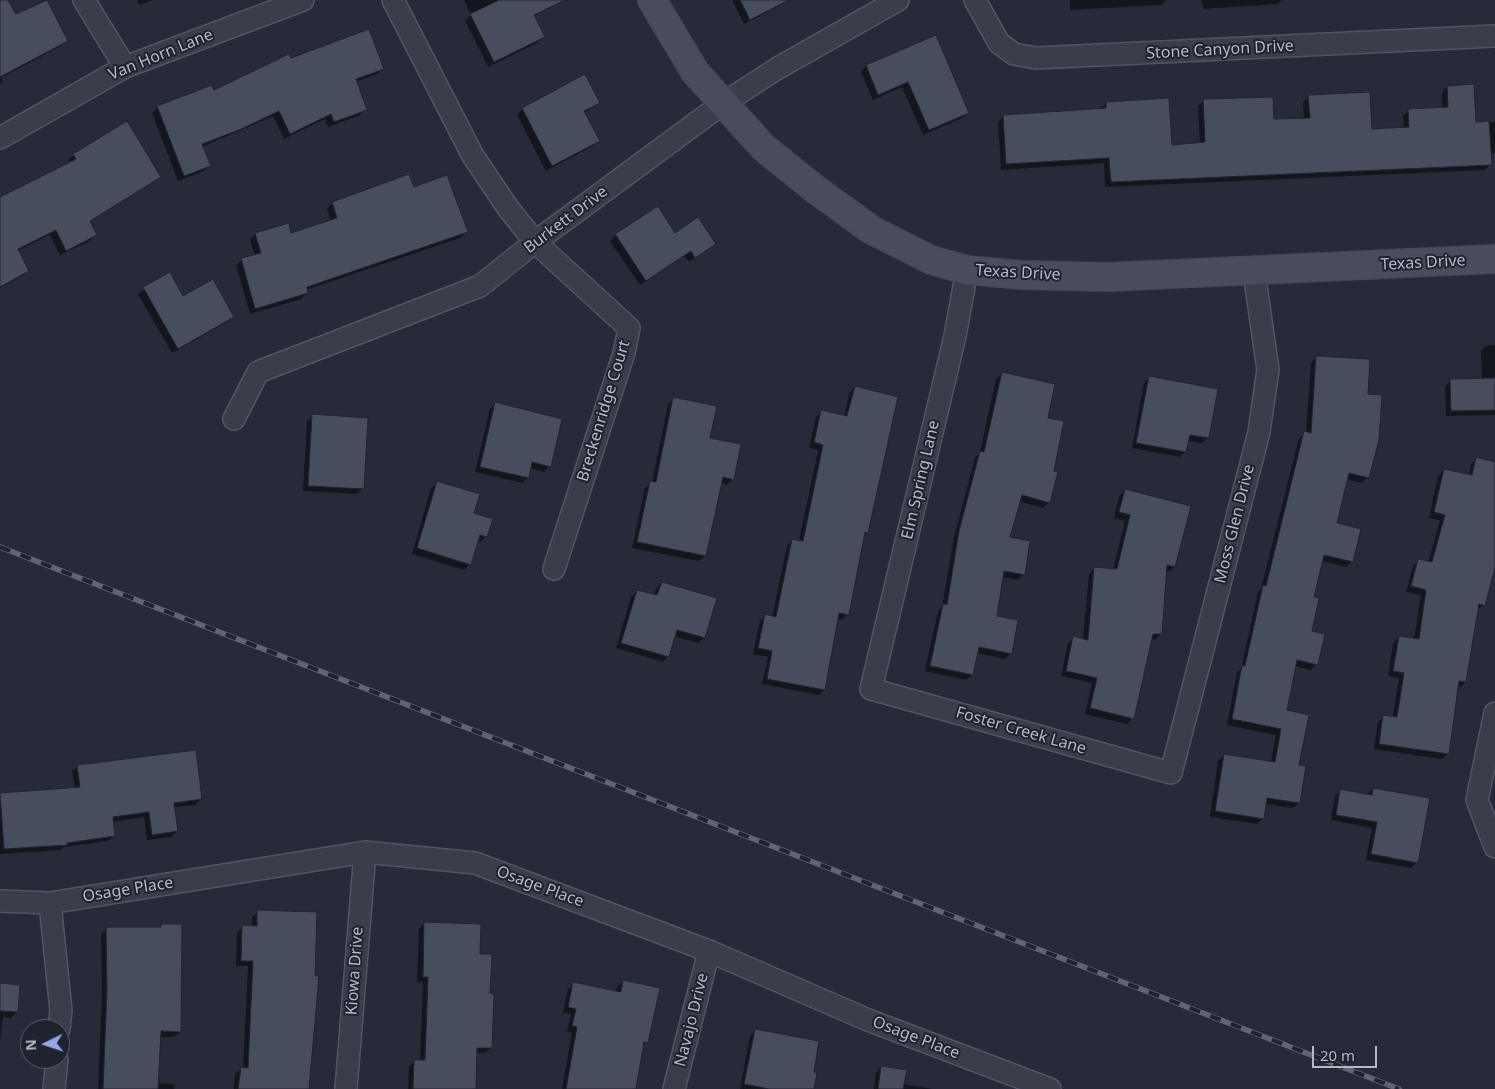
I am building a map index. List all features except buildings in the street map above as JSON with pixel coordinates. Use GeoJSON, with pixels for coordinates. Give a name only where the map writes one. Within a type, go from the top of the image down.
{"type":"FeatureCollection","features":[{"type":"Feature","properties":{"kind":"street"},"geometry":{"type":"LineString","coordinates":[[84,0],[126,67]]}},
{"type":"Feature","properties":{"kind":"street","name":"Van Horn Lane"},"geometry":{"type":"LineString","coordinates":[[0,138],[126,67],[303,0]]}},
{"type":"Feature","properties":{"kind":"street","name":"Breckenridge Court"},"geometry":{"type":"LineString","coordinates":[[393,0],[473,156],[508,208],[534,242],[629,328],[624,353],[554,569]]}},
{"type":"Feature","properties":{"kind":"street","name":"Texas Drive"},"geometry":{"type":"LineString","coordinates":[[652,0],[695,72],[722,104],[764,148],[815,189],[870,228],[931,260],[967,270],[1022,275],[1108,277],[1254,272],[1495,259]]}},
{"type":"Feature","properties":{"kind":"street","name":"Burkett Drive"},"geometry":{"type":"LineString","coordinates":[[234,419],[258,372],[480,286],[534,242],[722,104],[778,68],[898,0]]}},
{"type":"Feature","properties":{"kind":"street","name":"Stone Canyon Drive"},"geometry":{"type":"LineString","coordinates":[[975,0],[999,43],[1014,54],[1036,58],[1495,36]]}},
{"type":"Feature","properties":{"kind":"street","name":"Elm Spring Lane"},"geometry":{"type":"LineString","coordinates":[[871,689],[955,336],[967,270]]}},
{"type":"Feature","properties":{"kind":"street","name":"Moss Glen Drive"},"geometry":{"type":"LineString","coordinates":[[1171,773],[1259,432],[1268,370],[1254,272]]}},
{"type":"Feature","properties":{"kind":"street","name":"Foster Creek Lane"},"geometry":{"type":"LineString","coordinates":[[871,689],[1171,773]]}},
{"type":"Feature","properties":{"kind":"street"},"geometry":{"type":"LineString","coordinates":[[1495,713],[1477,800],[1495,847]]}},
{"type":"Feature","properties":{"kind":"street","name":"Osage Place"},"geometry":{"type":"LineString","coordinates":[[0,901],[50,903],[365,852],[475,863],[709,951],[1005,1081],[1050,1089]]}},
{"type":"Feature","properties":{"kind":"street","name":"Kiowa Drive"},"geometry":{"type":"LineString","coordinates":[[346,1089],[365,852]]}},
{"type":"Feature","properties":{"kind":"street"},"geometry":{"type":"LineString","coordinates":[[50,903],[61,1011],[60,1019]]}},
{"type":"Feature","properties":{"kind":"street","name":"Navajo Drive"},"geometry":{"type":"LineString","coordinates":[[674,1089],[709,951]]}},
{"type":"Feature","properties":{"kind":"street"},"geometry":{"type":"LineString","coordinates":[[54,1089],[56,1069]]}},
{"type":"Feature","properties":{"kind":"railway"},"geometry":{"type":"LineString","coordinates":[[0,547],[1399,1089]]}}]}
